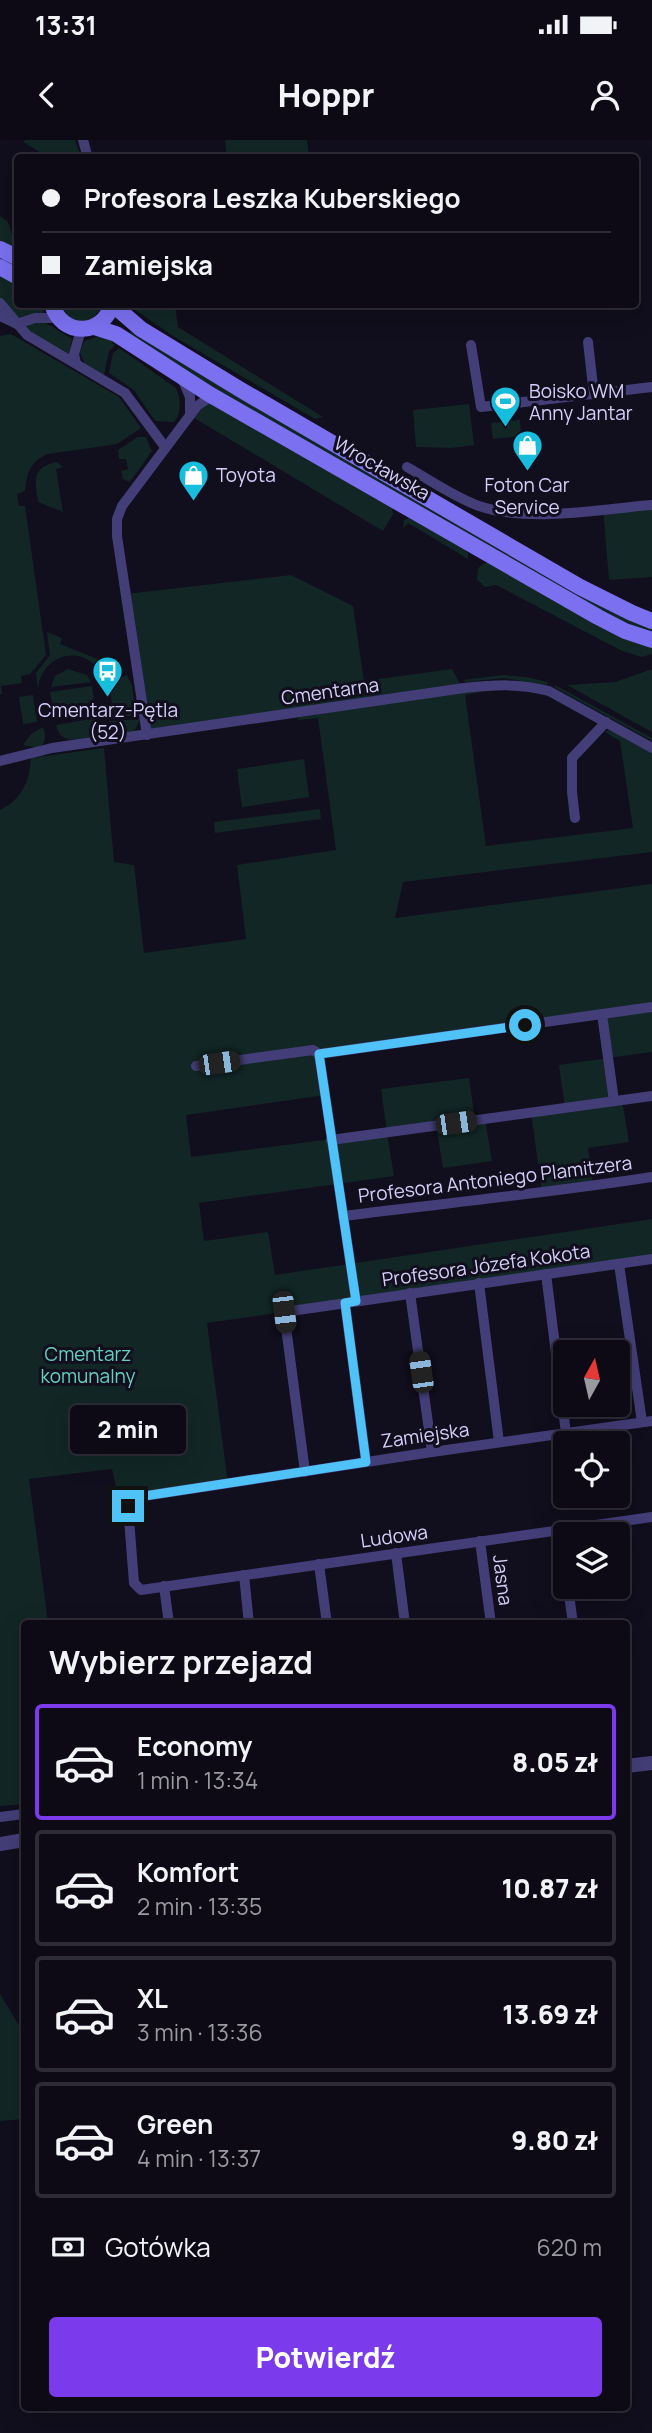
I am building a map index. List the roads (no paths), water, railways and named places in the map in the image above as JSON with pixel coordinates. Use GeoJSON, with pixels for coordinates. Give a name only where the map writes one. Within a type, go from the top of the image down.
{"type":"FeatureCollection","features":[{"type":"Feature","properties":{"kind":"main road"},"geometry":{"type":"LineString","coordinates":[[88,328],[104,320],[110,308]]}},
{"type":"Feature","properties":{"kind":"main road","name":"Wrocławska"},"geometry":{"type":"LineString","coordinates":[[116,308],[141,330],[241,390],[580,587],[652,621]]}},
{"type":"Feature","properties":{"kind":"main road","name":"Wrocławska"},"geometry":{"type":"LineString","coordinates":[[55,311],[70,328],[88,328],[116,334],[217,398],[598,617],[625,631],[652,640]]}},
{"type":"Feature","properties":{"kind":"street"},"geometry":{"type":"LineString","coordinates":[[0,303],[27,335],[125,393],[164,447]]}},
{"type":"Feature","properties":{"kind":"street"},"geometry":{"type":"LineString","coordinates":[[0,316],[17,324],[55,311]]}},
{"type":"Feature","properties":{"kind":"street"},"geometry":{"type":"LineString","coordinates":[[76,363],[74,354],[88,328]]}},
{"type":"Feature","properties":{"kind":"street"},"geometry":{"type":"LineString","coordinates":[[588,342],[594,395]]}},
{"type":"Feature","properties":{"kind":"street"},"geometry":{"type":"LineString","coordinates":[[471,345],[481,407],[652,387]]}},
{"type":"Feature","properties":{"kind":"street"},"geometry":{"type":"LineString","coordinates":[[180,376],[190,397],[190,415]]}},
{"type":"Feature","properties":{"kind":"street"},"geometry":{"type":"LineString","coordinates":[[147,735],[116,526],[122,506],[164,447],[201,402],[217,398]]}},
{"type":"Feature","properties":{"kind":"street"},"geometry":{"type":"LineString","coordinates":[[407,467],[474,504],[507,512],[540,514],[652,505]]}},
{"type":"Feature","properties":{"kind":"street","name":"Cmentarna"},"geometry":{"type":"LineString","coordinates":[[0,761],[48,749],[507,684],[549,691],[652,748]]}},
{"type":"Feature","properties":{"kind":"street"},"geometry":{"type":"LineString","coordinates":[[575,818],[572,758],[606,722]]}},
{"type":"Feature","properties":{"kind":"street"},"geometry":{"type":"LineString","coordinates":[[195,1066],[313,1050],[319,1054],[652,1007]]}},
{"type":"Feature","properties":{"kind":"street"},"geometry":{"type":"LineString","coordinates":[[602,1014],[614,1101]]}},
{"type":"Feature","properties":{"kind":"street"},"geometry":{"type":"LineString","coordinates":[[319,1054],[343,1216],[366,1462]]}},
{"type":"Feature","properties":{"kind":"street"},"geometry":{"type":"LineString","coordinates":[[331,1140],[652,1096]]}},
{"type":"Feature","properties":{"kind":"street","name":"Profesora Antoniego Plamitzera"},"geometry":{"type":"LineString","coordinates":[[343,1216],[480,1201],[652,1177]]}},
{"type":"Feature","properties":{"kind":"street","name":"Profesora Józefa Kokota"},"geometry":{"type":"LineString","coordinates":[[305,1472],[284,1312],[652,1259]]}},
{"type":"Feature","properties":{"kind":"street"},"geometry":{"type":"LineString","coordinates":[[619,1264],[647,1422]]}},
{"type":"Feature","properties":{"kind":"street"},"geometry":{"type":"LineString","coordinates":[[546,1274],[566,1431]]}},
{"type":"Feature","properties":{"kind":"street"},"geometry":{"type":"LineString","coordinates":[[479,1283],[499,1442]]}},
{"type":"Feature","properties":{"kind":"street"},"geometry":{"type":"LineString","coordinates":[[411,1293],[432,1452]]}},
{"type":"Feature","properties":{"kind":"street","name":"Zamiejska"},"geometry":{"type":"LineString","coordinates":[[581,1431],[647,1422]]}},
{"type":"Feature","properties":{"kind":"street","name":"Zamiejska"},"geometry":{"type":"LineString","coordinates":[[141,1590],[134,1583],[128,1506],[138,1497],[553,1435]]}},
{"type":"Feature","properties":{"kind":"street","name":"Ludowa"},"geometry":{"type":"LineString","coordinates":[[617,1522],[652,1517]]}},
{"type":"Feature","properties":{"kind":"street","name":"Ludowa"},"geometry":{"type":"LineString","coordinates":[[141,1590],[553,1531]]}},
{"type":"Feature","properties":{"kind":"street","name":"Jasna"},"geometry":{"type":"LineString","coordinates":[[480,1541],[490,1620]]}},
{"type":"Feature","properties":{"kind":"street"},"geometry":{"type":"LineString","coordinates":[[396,1553],[404,1620]]}},
{"type":"Feature","properties":{"kind":"street"},"geometry":{"type":"LineString","coordinates":[[319,1564],[326,1620]]}},
{"type":"Feature","properties":{"kind":"street"},"geometry":{"type":"LineString","coordinates":[[244,1575],[249,1620]]}},
{"type":"Feature","properties":{"kind":"street"},"geometry":{"type":"LineString","coordinates":[[164,1586],[168,1620]]}},
{"type":"Feature","properties":{"kind":"street"},"geometry":{"type":"LineString","coordinates":[[570,1599],[572,1620]]}},
{"type":"Feature","properties":{"kind":"street"},"geometry":{"type":"LineString","coordinates":[[630,1766],[652,1763]]}},
{"type":"Feature","properties":{"kind":"street"},"geometry":{"type":"LineString","coordinates":[[0,1817],[21,1814]]}},
{"type":"Feature","properties":{"kind":"street"},"geometry":{"type":"LineString","coordinates":[[0,1843],[21,1840]]}},
{"type":"Feature","properties":{"kind":"place","name":"Boisko WM Anny Jantar"},"geometry":{"type":"Point","coordinates":[506,429]}},
{"type":"Feature","properties":{"kind":"place","name":"Foton Car Service"},"geometry":{"type":"Point","coordinates":[527,473]}},
{"type":"Feature","properties":{"kind":"place","name":"Toyota"},"geometry":{"type":"Point","coordinates":[193,502]}},
{"type":"Feature","properties":{"kind":"place","name":"Cmentarz-Pętla (52)"},"geometry":{"type":"Point","coordinates":[108,698]}},
{"type":"Feature","properties":{"kind":"park label","name":"Cmentarz komunalny"},"geometry":{"type":"Point","coordinates":[88,1365]}}]}
